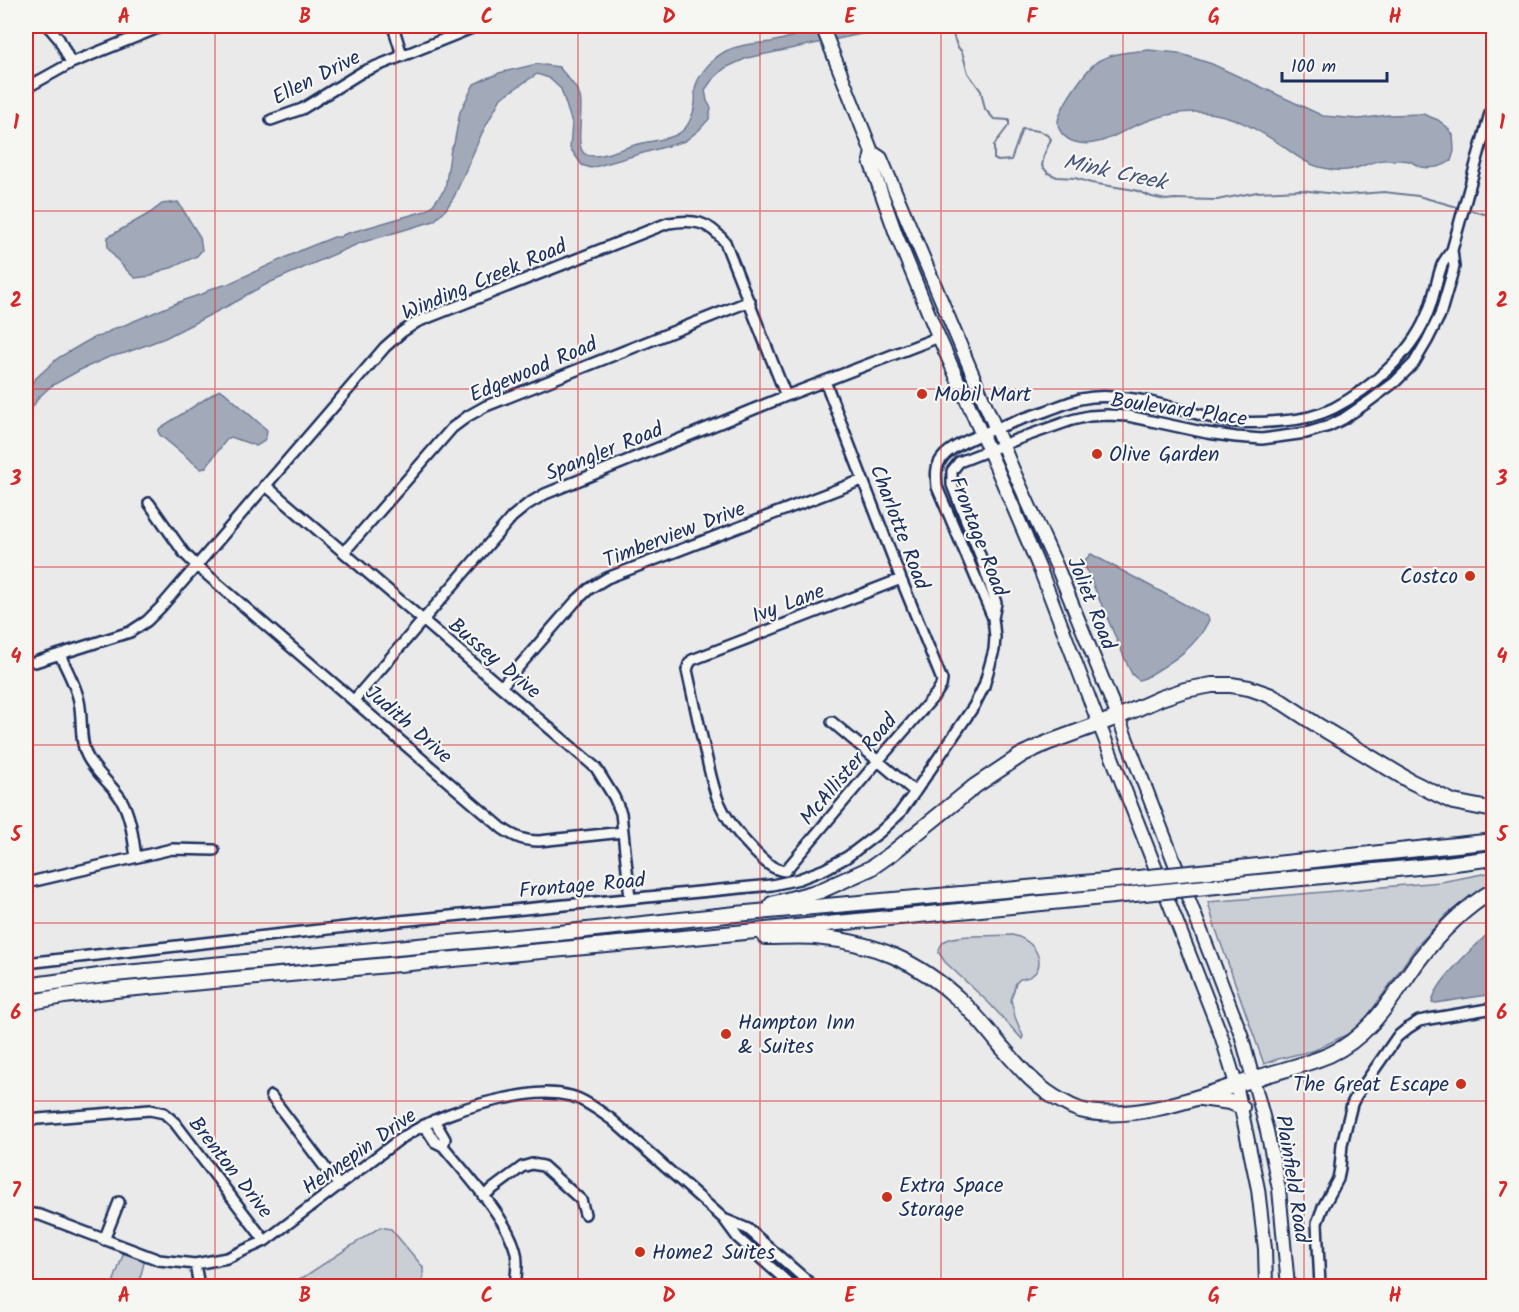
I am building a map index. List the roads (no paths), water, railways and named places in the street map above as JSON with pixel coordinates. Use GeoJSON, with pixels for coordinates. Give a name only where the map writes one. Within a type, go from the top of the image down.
{"type":"FeatureCollection","features":[{"type":"Feature","properties":{"kind":"highway"},"geometry":{"type":"LineString","coordinates":[[736,914],[820,891],[871,868],[999,768],[1023,754],[1161,698],[1185,690],[1212,685],[1249,688],[1282,702],[1410,781],[1453,802],[1494,810]]}},
{"type":"Feature","properties":{"kind":"highway"},"geometry":{"type":"LineString","coordinates":[[26,986],[114,974],[1128,879],[1494,841]]}},
{"type":"Feature","properties":{"kind":"highway"},"geometry":{"type":"LineString","coordinates":[[26,1003],[115,990],[1439,866],[1494,858]]}},
{"type":"Feature","properties":{"kind":"highway"},"geometry":{"type":"LineString","coordinates":[[694,937],[814,937],[867,946],[898,957],[931,976],[961,1001],[1038,1087],[1078,1110],[1118,1113],[1144,1110],[1196,1098],[1329,1055],[1350,1043],[1380,1013],[1439,935],[1459,915],[1494,890]]}},
{"type":"Feature","properties":{"kind":"highway"},"geometry":{"type":"LineString","coordinates":[[1196,1098],[1230,1102],[1242,1107]]}},
{"type":"Feature","properties":{"kind":"main road","name":"Joliet Road"},"geometry":{"type":"LineString","coordinates":[[822,26],[872,152],[870,161],[896,234],[1041,573],[1221,1035],[1236,1084]]}},
{"type":"Feature","properties":{"kind":"main road","name":"Joliet Road"},"geometry":{"type":"LineString","coordinates":[[872,152],[881,158],[1002,445],[1057,567],[1241,1034],[1254,1079]]}},
{"type":"Feature","properties":{"kind":"main road","name":"Plainfield Road"},"geometry":{"type":"LineString","coordinates":[[1254,1079],[1279,1189],[1288,1287]]}},
{"type":"Feature","properties":{"kind":"main road","name":"Plainfield Road"},"geometry":{"type":"LineString","coordinates":[[1236,1084],[1258,1189],[1265,1249],[1266,1287]]}},
{"type":"Feature","properties":{"kind":"street"},"geometry":{"type":"LineString","coordinates":[[48,26],[59,39],[71,63]]}},
{"type":"Feature","properties":{"kind":"street"},"geometry":{"type":"LineString","coordinates":[[26,88],[71,63],[163,26]]}},
{"type":"Feature","properties":{"kind":"street"},"geometry":{"type":"LineString","coordinates":[[393,26],[402,55]]}},
{"type":"Feature","properties":{"kind":"street","name":"Ellen Drive"},"geometry":{"type":"LineString","coordinates":[[271,120],[302,109],[362,72],[477,26]]}},
{"type":"Feature","properties":{"kind":"street"},"geometry":{"type":"LineString","coordinates":[[1452,250],[1494,99]]}},
{"type":"Feature","properties":{"kind":"street","name":"Winding Creek Road"},"geometry":{"type":"LineString","coordinates":[[35,662],[130,632],[147,621],[161,608],[385,347],[410,327],[668,223],[682,220],[707,225],[725,242],[786,396]]}},
{"type":"Feature","properties":{"kind":"street","name":"Boulevard Place"},"geometry":{"type":"LineString","coordinates":[[996,429],[1082,398],[1111,396],[1143,400],[1224,421],[1249,423],[1295,420],[1333,408],[1360,391],[1400,358],[1426,317],[1443,264],[1452,250]]}},
{"type":"Feature","properties":{"kind":"street","name":"Boulevard Place"},"geometry":{"type":"LineString","coordinates":[[1002,445],[1089,416],[1128,416],[1236,437],[1262,439],[1329,426],[1395,382],[1414,363],[1440,315],[1454,267],[1452,250]]}},
{"type":"Feature","properties":{"kind":"street","name":"Edgewood Road"},"geometry":{"type":"LineString","coordinates":[[344,552],[452,428],[468,416],[486,406],[750,301]]}},
{"type":"Feature","properties":{"kind":"street","name":"Spangler Road"},"geometry":{"type":"LineString","coordinates":[[354,700],[512,518],[528,504],[545,494],[786,396],[939,337]]}},
{"type":"Feature","properties":{"kind":"street"},"geometry":{"type":"LineString","coordinates":[[1386,370],[1395,382]]}},
{"type":"Feature","properties":{"kind":"street","name":"Charlotte Road"},"geometry":{"type":"LineString","coordinates":[[825,381],[942,680],[941,686]]}},
{"type":"Feature","properties":{"kind":"street","name":"Frontage Road"},"geometry":{"type":"LineString","coordinates":[[26,963],[387,922],[772,885],[799,879],[847,857],[880,832],[898,814],[974,706],[984,686],[994,650],[993,618],[937,487],[936,476],[937,465],[950,449],[996,429]]}},
{"type":"Feature","properties":{"kind":"street","name":"Frontage Road"},"geometry":{"type":"LineString","coordinates":[[993,618],[996,603],[980,555],[951,485],[952,471],[959,462],[1002,445]]}},
{"type":"Feature","properties":{"kind":"street","name":"Timberview Drive"},"geometry":{"type":"LineString","coordinates":[[501,687],[575,602],[589,589],[607,578],[862,480]]}},
{"type":"Feature","properties":{"kind":"street","name":"Bussey Drive"},"geometry":{"type":"LineString","coordinates":[[266,485],[596,768],[614,796],[621,813],[630,898]]}},
{"type":"Feature","properties":{"kind":"street","name":"Judith Drive"},"geometry":{"type":"LineString","coordinates":[[149,503],[184,553],[197,566],[514,836],[525,841],[539,842],[623,832]]}},
{"type":"Feature","properties":{"kind":"street","name":"Ivy Lane"},"geometry":{"type":"LineString","coordinates":[[778,870],[757,854],[743,839],[718,800],[687,670],[689,664],[692,660],[901,579]]}},
{"type":"Feature","properties":{"kind":"street"},"geometry":{"type":"LineString","coordinates":[[60,655],[79,699],[82,737],[86,754],[95,769],[122,801],[129,819],[136,856]]}},
{"type":"Feature","properties":{"kind":"street","name":"McAllister Road"},"geometry":{"type":"LineString","coordinates":[[778,870],[785,871],[941,686]]}},
{"type":"Feature","properties":{"kind":"street"},"geometry":{"type":"LineString","coordinates":[[832,722],[915,792]]}},
{"type":"Feature","properties":{"kind":"street"},"geometry":{"type":"LineString","coordinates":[[26,883],[172,849],[214,850]]}},
{"type":"Feature","properties":{"kind":"street"},"geometry":{"type":"LineString","coordinates":[[1320,1287],[1317,1223],[1338,1179],[1341,1144],[1356,1096],[1392,1043],[1408,1028],[1429,1018],[1494,1008]]}},
{"type":"Feature","properties":{"kind":"street","name":"Hennepin Drive"},"geometry":{"type":"LineString","coordinates":[[26,1213],[40,1215],[159,1260],[195,1264],[227,1258],[265,1241],[400,1139],[424,1125],[469,1106],[529,1093],[553,1093],[573,1097],[611,1119],[724,1220]]}},
{"type":"Feature","properties":{"kind":"street"},"geometry":{"type":"LineString","coordinates":[[271,1096],[339,1186]]}},
{"type":"Feature","properties":{"kind":"street","name":"Brenton Drive"},"geometry":{"type":"LineString","coordinates":[[26,1120],[150,1110],[164,1113],[175,1123],[265,1241]]}},
{"type":"Feature","properties":{"kind":"street"},"geometry":{"type":"LineString","coordinates":[[434,1120],[445,1139],[443,1146]]}},
{"type":"Feature","properties":{"kind":"street"},"geometry":{"type":"LineString","coordinates":[[424,1125],[435,1142],[443,1146],[501,1219],[516,1251],[515,1287]]}},
{"type":"Feature","properties":{"kind":"street"},"geometry":{"type":"LineString","coordinates":[[483,1196],[522,1167],[532,1164],[543,1166],[581,1200],[585,1214]]}},
{"type":"Feature","properties":{"kind":"street"},"geometry":{"type":"LineString","coordinates":[[104,1240],[119,1202]]}},
{"type":"Feature","properties":{"kind":"street"},"geometry":{"type":"LineString","coordinates":[[724,1220],[738,1238],[792,1287]]}},
{"type":"Feature","properties":{"kind":"street"},"geometry":{"type":"LineString","coordinates":[[724,1220],[748,1229],[813,1287]]}},
{"type":"Feature","properties":{"kind":"street"},"geometry":{"type":"LineString","coordinates":[[195,1264],[199,1287]]}},
{"type":"Feature","properties":{"kind":"water"},"geometry":{"type":"Polygon","coordinates":[[[823,26],[901,26],[747,58],[725,68],[705,90],[711,108],[709,119],[685,141],[591,168],[582,165],[570,148],[572,123],[561,89],[549,78],[537,74],[501,98],[482,133],[454,197],[434,221],[360,243],[271,282],[165,338],[109,357],[80,370],[51,386],[38,398],[26,418],[26,393],[35,379],[58,358],[95,337],[210,289],[228,284],[334,237],[425,211],[432,206],[445,189],[460,112],[474,84],[499,73],[537,64],[559,67],[579,93],[582,150],[589,156],[599,156],[636,144],[670,138],[682,132],[688,125],[693,112],[695,87],[698,80],[708,65],[726,51],[784,39],[823,26]]]}},
{"type":"Feature","properties":{"kind":"water"},"geometry":{"type":"Polygon","coordinates":[[[1149,50],[1178,53],[1212,64],[1323,116],[1359,119],[1423,114],[1438,120],[1453,135],[1454,151],[1451,161],[1429,168],[1409,161],[1385,160],[1347,170],[1330,169],[1305,161],[1239,121],[1205,113],[1186,112],[1158,118],[1139,124],[1109,139],[1092,143],[1075,142],[1063,135],[1058,123],[1059,117],[1074,88],[1088,70],[1100,60],[1112,55],[1149,50]]]}},
{"type":"Feature","properties":{"kind":"water"},"geometry":{"type":"Polygon","coordinates":[[[178,202],[200,237],[202,250],[197,256],[152,276],[135,278],[110,250],[108,237],[162,204],[178,202]]]}},
{"type":"Feature","properties":{"kind":"water"},"geometry":{"type":"Polygon","coordinates":[[[220,390],[267,430],[266,435],[263,442],[256,446],[231,437],[227,439],[205,468],[201,469],[158,431],[220,390]]]}},
{"type":"Feature","properties":{"kind":"water"},"geometry":{"type":"Polygon","coordinates":[[[1091,554],[1208,617],[1209,620],[1204,630],[1190,647],[1173,660],[1145,678],[1139,680],[1136,678],[1128,666],[1085,566],[1085,560],[1091,554]]]}},
{"type":"Feature","properties":{"kind":"water"},"geometry":{"type":"Polygon","coordinates":[[[1493,929],[1493,994],[1432,1002],[1435,993],[1449,974],[1493,929]]]}},
{"type":"Feature","properties":{"kind":"waterway","name":"Mink Creek"},"geometry":{"type":"LineString","coordinates":[[950,26],[957,46],[962,52],[968,73],[981,91],[985,109],[994,119],[1009,120],[1009,125],[994,145],[994,159],[998,161],[1011,160],[1022,129],[1041,132],[1051,139],[1042,166],[1048,173],[1057,177],[1075,178],[1135,190],[1166,200],[1217,200],[1257,192],[1300,190],[1345,195],[1384,192],[1418,196],[1461,208]]}},
{"type":"Feature","properties":{"kind":"waterway","name":"Mink Creek"},"geometry":{"type":"LineString","coordinates":[[1467,209],[1484,214],[1494,214]]}},
{"type":"Feature","properties":{"kind":"place","name":"Mobil Mart"},"geometry":{"type":"Point","coordinates":[922,394]}},
{"type":"Feature","properties":{"kind":"place","name":"Olive Garden"},"geometry":{"type":"Point","coordinates":[1097,454]}},
{"type":"Feature","properties":{"kind":"place","name":"Costco"},"geometry":{"type":"Point","coordinates":[1470,576]}},
{"type":"Feature","properties":{"kind":"place","name":"Hampton Inn & Suites"},"geometry":{"type":"Point","coordinates":[726,1034]}},
{"type":"Feature","properties":{"kind":"place","name":"The Great Escape"},"geometry":{"type":"Point","coordinates":[1461,1084]}},
{"type":"Feature","properties":{"kind":"place","name":"Extra Space Storage"},"geometry":{"type":"Point","coordinates":[887,1197]}},
{"type":"Feature","properties":{"kind":"place","name":"Home2 Suites"},"geometry":{"type":"Point","coordinates":[640,1252]}}]}
